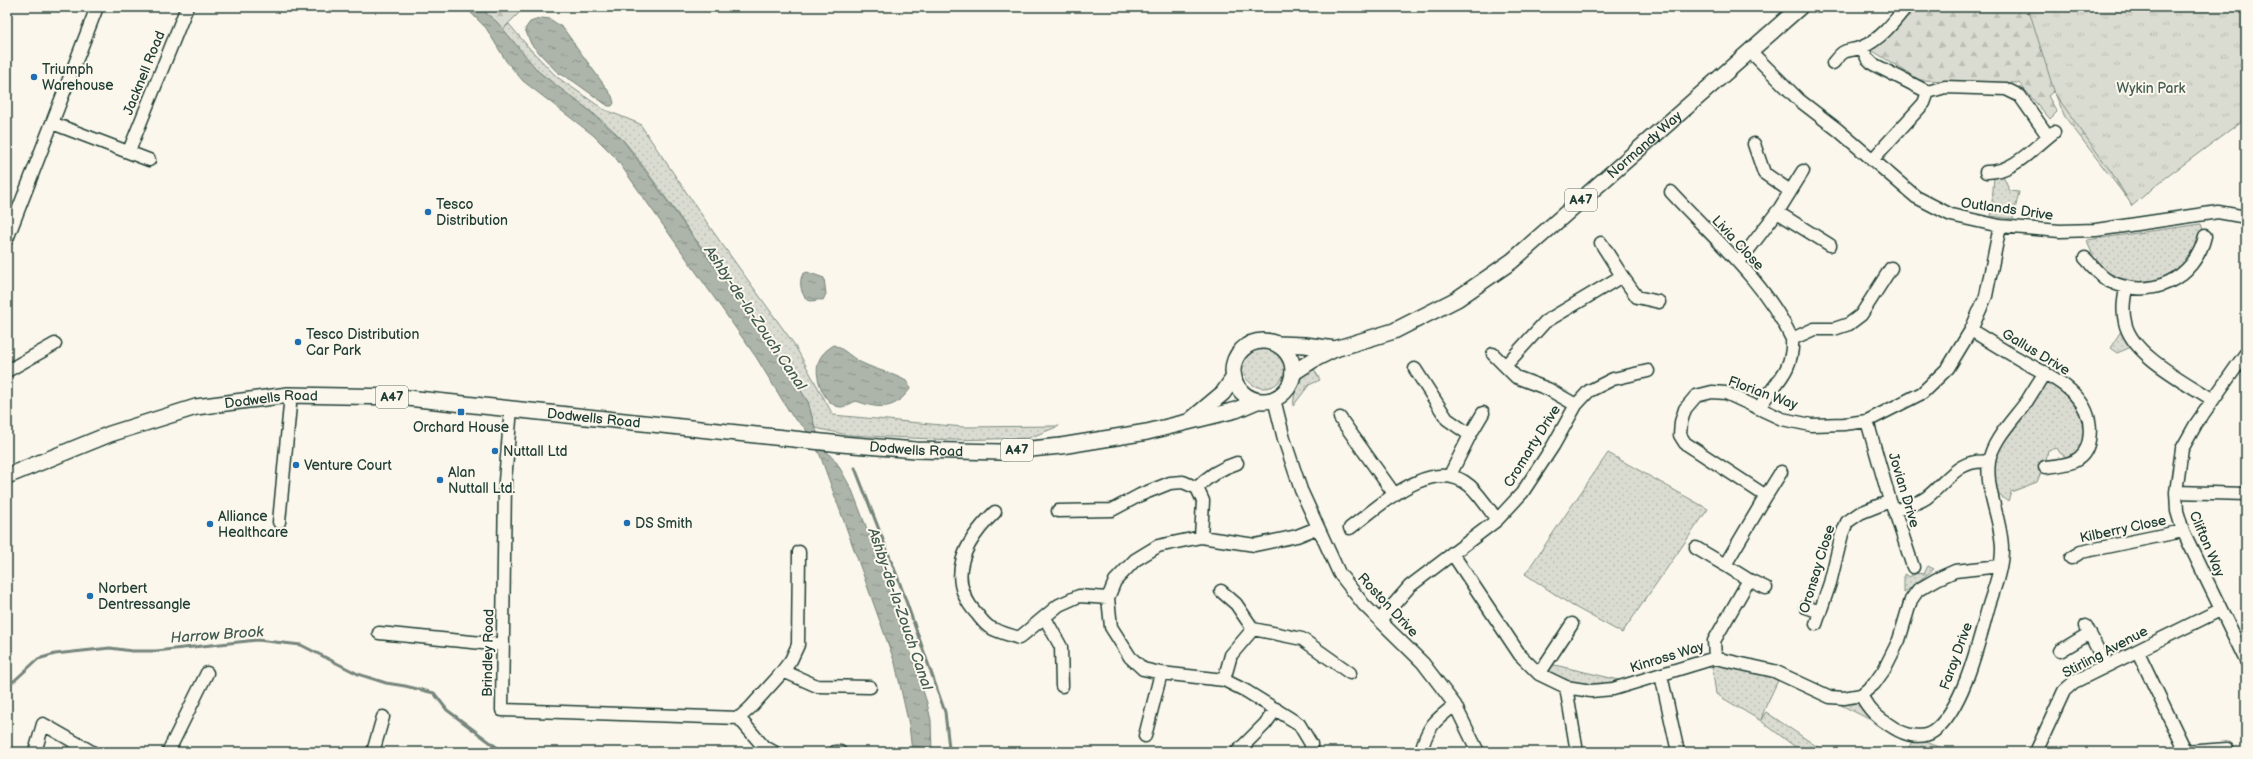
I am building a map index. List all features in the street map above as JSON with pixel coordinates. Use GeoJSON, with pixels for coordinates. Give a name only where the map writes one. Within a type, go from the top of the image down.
{"type":"FeatureCollection","features":[{"type":"Feature","properties":{"kind":"main road","name":"Normandy Way"},"geometry":{"type":"LineString","coordinates":[[1293,373],[1313,360],[1335,349],[1394,331],[1457,299],[1512,261],[1800,7]]}},
{"type":"Feature","properties":{"kind":"main road"},"geometry":{"type":"LineString","coordinates":[[1258,342],[1277,344],[1289,356],[1293,373],[1287,389],[1274,399],[1257,401],[1242,392],[1234,377],[1236,358],[1242,350],[1258,342]]}},
{"type":"Feature","properties":{"kind":"main road","name":"Normandy Way"},"geometry":{"type":"LineString","coordinates":[[1277,344],[1305,345],[1335,349]]}},
{"type":"Feature","properties":{"kind":"main road","name":"Dodwells Road"},"geometry":{"type":"LineString","coordinates":[[1190,421],[1223,393],[1234,377]]}},
{"type":"Feature","properties":{"kind":"main road","name":"Dodwells Road"},"geometry":{"type":"LineString","coordinates":[[7,476],[110,434],[196,407],[288,395],[398,397],[841,444],[916,450],[1000,452],[1061,446],[1147,432],[1236,410],[1257,401]]}},
{"type":"Feature","properties":{"kind":"street"},"geometry":{"type":"LineString","coordinates":[[7,239],[97,7]]}},
{"type":"Feature","properties":{"kind":"street","name":"Jacknell Road"},"geometry":{"type":"LineString","coordinates":[[129,151],[187,7]]}},
{"type":"Feature","properties":{"kind":"street"},"geometry":{"type":"LineString","coordinates":[[1833,63],[1844,50],[1862,47],[1885,32],[1906,7]]}},
{"type":"Feature","properties":{"kind":"street"},"geometry":{"type":"LineString","coordinates":[[1862,47],[1867,58],[1873,64],[1928,92],[1945,87],[2006,89],[2020,96],[2051,134],[2012,166],[1998,172],[1986,172]]}},
{"type":"Feature","properties":{"kind":"street","name":"Outlands Drive"},"geometry":{"type":"LineString","coordinates":[[1750,51],[1799,100],[1838,130],[1916,197],[1933,207],[1952,215],[2000,226],[2060,231],[2096,230],[2218,212],[2246,216]]}},
{"type":"Feature","properties":{"kind":"street"},"geometry":{"type":"LineString","coordinates":[[1872,160],[1924,103],[1928,92]]}},
{"type":"Feature","properties":{"kind":"street"},"geometry":{"type":"LineString","coordinates":[[52,123],[129,151],[149,160]]}},
{"type":"Feature","properties":{"kind":"street"},"geometry":{"type":"LineString","coordinates":[[1754,144],[1764,173],[1790,191]]}},
{"type":"Feature","properties":{"kind":"street"},"geometry":{"type":"LineString","coordinates":[[1739,262],[1777,212],[1803,171]]}},
{"type":"Feature","properties":{"kind":"street","name":"Livia Close"},"geometry":{"type":"LineString","coordinates":[[1671,192],[1707,232],[1739,262],[1784,322],[1792,339]]}},
{"type":"Feature","properties":{"kind":"street"},"geometry":{"type":"LineString","coordinates":[[1777,212],[1830,245]]}},
{"type":"Feature","properties":{"kind":"street","name":"Florian Way"},"geometry":{"type":"LineString","coordinates":[[1766,496],[1685,443],[1680,435],[1681,422],[1685,409],[1696,396],[1712,392],[1726,393],[1782,419],[1811,425],[1844,424],[1867,421],[1922,393],[1948,368],[1972,330],[1986,296],[2000,226]]}},
{"type":"Feature","properties":{"kind":"street"},"geometry":{"type":"LineString","coordinates":[[2085,258],[2100,275],[2126,288],[2147,289],[2160,286],[2175,279],[2185,272],[2198,255],[2205,236]]}},
{"type":"Feature","properties":{"kind":"street"},"geometry":{"type":"LineString","coordinates":[[1601,243],[1637,297],[1659,302]]}},
{"type":"Feature","properties":{"kind":"street"},"geometry":{"type":"LineString","coordinates":[[1758,408],[1788,369],[1793,354],[1792,339],[1814,330],[1834,329],[1850,324],[1861,315],[1891,268]]}},
{"type":"Feature","properties":{"kind":"street"},"geometry":{"type":"LineString","coordinates":[[1506,366],[1545,322],[1622,276]]}},
{"type":"Feature","properties":{"kind":"street"},"geometry":{"type":"LineString","coordinates":[[2126,288],[2123,307],[2125,323],[2131,337],[2142,353],[2213,400]]}},
{"type":"Feature","properties":{"kind":"street","name":"Gallus Drive"},"geometry":{"type":"LineString","coordinates":[[1972,330],[2045,372],[2068,388],[2080,399],[2090,426],[2088,446],[2074,464],[2045,468]]}},
{"type":"Feature","properties":{"kind":"street"},"geometry":{"type":"LineString","coordinates":[[7,371],[55,344]]}},
{"type":"Feature","properties":{"kind":"street","name":"Clifton Way"},"geometry":{"type":"LineString","coordinates":[[2246,353],[2182,448],[2176,492],[2177,511],[2183,531],[2246,661]]}},
{"type":"Feature","properties":{"kind":"street"},"geometry":{"type":"LineString","coordinates":[[1493,354],[1516,377],[1548,389],[1576,405]]}},
{"type":"Feature","properties":{"kind":"street"},"geometry":{"type":"LineString","coordinates":[[1415,369],[1447,419],[1470,435]]}},
{"type":"Feature","properties":{"kind":"street","name":"Cromarty Drive"},"geometry":{"type":"LineString","coordinates":[[1380,620],[1410,586],[1497,520],[1522,494],[1553,446],[1576,405],[1589,391],[1613,379],[1648,371]]}},
{"type":"Feature","properties":{"kind":"street"},"geometry":{"type":"LineString","coordinates":[[1989,462],[1999,440],[2045,372]]}},
{"type":"Feature","properties":{"kind":"street"},"geometry":{"type":"LineString","coordinates":[[279,522],[290,405],[288,395]]}},
{"type":"Feature","properties":{"kind":"street","name":"Roston Drive"},"geometry":{"type":"LineString","coordinates":[[1274,399],[1284,439],[1317,528],[1339,573],[1364,605],[1423,663],[1455,705],[1478,752]]}},
{"type":"Feature","properties":{"kind":"street","name":"Brindley Road"},"geometry":{"type":"LineString","coordinates":[[512,408],[505,481],[502,710],[739,718]]}},
{"type":"Feature","properties":{"kind":"street"},"geometry":{"type":"LineString","coordinates":[[1450,475],[1483,413]]}},
{"type":"Feature","properties":{"kind":"street"},"geometry":{"type":"LineString","coordinates":[[1340,418],[1395,495]]}},
{"type":"Feature","properties":{"kind":"street","name":"Jovian Drive"},"geometry":{"type":"LineString","coordinates":[[1867,421],[1912,567]]}},
{"type":"Feature","properties":{"kind":"street","name":"Oronsay Close"},"geometry":{"type":"LineString","coordinates":[[1816,624],[1830,583],[1842,534],[1847,522],[1860,513],[1925,498],[1953,473],[1969,462],[1976,460],[1989,462]]}},
{"type":"Feature","properties":{"kind":"street","name":"Faray Drive"},"geometry":{"type":"LineString","coordinates":[[1861,695],[1870,711],[1903,734],[1915,737],[1933,732],[1957,701],[1973,661],[2000,566],[2002,549],[2000,530],[1990,483],[1989,462]]}},
{"type":"Feature","properties":{"kind":"street"},"geometry":{"type":"LineString","coordinates":[[1197,488],[1205,479],[1225,467],[1237,463]]}},
{"type":"Feature","properties":{"kind":"street"},"geometry":{"type":"LineString","coordinates":[[1725,564],[1781,472]]}},
{"type":"Feature","properties":{"kind":"street"},"geometry":{"type":"LineString","coordinates":[[1350,528],[1405,487],[1424,478],[1450,475],[1470,486],[1497,520]]}},
{"type":"Feature","properties":{"kind":"street"},"geometry":{"type":"LineString","coordinates":[[1058,511],[1112,510],[1140,495],[1170,483],[1183,482],[1197,488],[1203,501],[1201,537]]}},
{"type":"Feature","properties":{"kind":"street"},"geometry":{"type":"LineString","coordinates":[[2176,492],[2246,494]]}},
{"type":"Feature","properties":{"kind":"street"},"geometry":{"type":"LineString","coordinates":[[995,512],[979,527],[965,550],[959,574],[966,603],[989,627],[1019,638],[1059,605],[1079,596],[1108,598]]}},
{"type":"Feature","properties":{"kind":"street"},"geometry":{"type":"LineString","coordinates":[[1311,752],[1311,744],[1299,724],[1276,709],[1224,680],[1160,674],[1143,669],[1130,657],[1111,627],[1108,598],[1115,581],[1135,560],[1158,546],[1201,537],[1255,545],[1297,536],[1317,528]]}},
{"type":"Feature","properties":{"kind":"street","name":"Kilberry Close"},"geometry":{"type":"LineString","coordinates":[[2071,558],[2081,552],[2183,531]]}},
{"type":"Feature","properties":{"kind":"street"},"geometry":{"type":"LineString","coordinates":[[1696,548],[1725,564],[1749,580],[1766,588]]}},
{"type":"Feature","properties":{"kind":"street"},"geometry":{"type":"LineString","coordinates":[[774,752],[763,746],[739,718],[783,671],[791,660],[798,645],[799,552]]}},
{"type":"Feature","properties":{"kind":"street","name":"Kinross Way"},"geometry":{"type":"LineString","coordinates":[[1452,553],[1520,655],[1538,674],[1566,687],[1591,691],[1613,689],[1715,658],[1774,671],[1830,697],[1844,698],[1861,695]]}},
{"type":"Feature","properties":{"kind":"street"},"geometry":{"type":"LineString","coordinates":[[1861,695],[1874,684],[1884,670],[1899,640],[1911,600],[1918,590],[1937,578],[1955,571],[2000,566]]}},
{"type":"Feature","properties":{"kind":"street"},"geometry":{"type":"LineString","coordinates":[[1715,658],[1714,641],[1749,580]]}},
{"type":"Feature","properties":{"kind":"street"},"geometry":{"type":"LineString","coordinates":[[1221,591],[1236,604],[1253,629],[1302,639],[1350,673]]}},
{"type":"Feature","properties":{"kind":"street"},"geometry":{"type":"LineString","coordinates":[[1806,607],[1820,612]]}},
{"type":"Feature","properties":{"kind":"street","name":"Stirling Avenue"},"geometry":{"type":"LineString","coordinates":[[2036,752],[2064,691],[2074,682],[2138,652],[2220,610]]}},
{"type":"Feature","properties":{"kind":"street"},"geometry":{"type":"LineString","coordinates":[[1045,618],[1061,647],[1062,686]]}},
{"type":"Feature","properties":{"kind":"street"},"geometry":{"type":"LineString","coordinates":[[1538,674],[1572,624]]}},
{"type":"Feature","properties":{"kind":"street"},"geometry":{"type":"LineString","coordinates":[[1224,680],[1231,655],[1253,629]]}},
{"type":"Feature","properties":{"kind":"street"},"geometry":{"type":"LineString","coordinates":[[2060,650],[2088,630],[2106,666]]}},
{"type":"Feature","properties":{"kind":"street"},"geometry":{"type":"LineString","coordinates":[[379,633],[503,645]]}},
{"type":"Feature","properties":{"kind":"street"},"geometry":{"type":"LineString","coordinates":[[2138,652],[2185,752],[2227,749]]}},
{"type":"Feature","properties":{"kind":"street"},"geometry":{"type":"LineString","coordinates":[[783,671],[817,686],[870,687]]}},
{"type":"Feature","properties":{"kind":"street"},"geometry":{"type":"LineString","coordinates":[[168,752],[207,673]]}},
{"type":"Feature","properties":{"kind":"street"},"geometry":{"type":"LineString","coordinates":[[1145,736],[1160,674]]}},
{"type":"Feature","properties":{"kind":"street"},"geometry":{"type":"LineString","coordinates":[[1661,675],[1678,752]]}},
{"type":"Feature","properties":{"kind":"street"},"geometry":{"type":"LineString","coordinates":[[1566,687],[1577,752]]}},
{"type":"Feature","properties":{"kind":"street"},"geometry":{"type":"LineString","coordinates":[[1421,752],[1435,720],[1455,705]]}},
{"type":"Feature","properties":{"kind":"street"},"geometry":{"type":"LineString","coordinates":[[1237,752],[1265,724],[1276,709]]}},
{"type":"Feature","properties":{"kind":"street"},"geometry":{"type":"LineString","coordinates":[[373,752],[383,717]]}},
{"type":"Feature","properties":{"kind":"street"},"geometry":{"type":"LineString","coordinates":[[34,752],[43,724],[92,752]]}},
{"type":"Feature","properties":{"kind":"street"},"geometry":{"type":"LineString","coordinates":[[835,752],[840,752]]}},
{"type":"Feature","properties":{"kind":"green space"},"geometry":{"type":"Polygon","coordinates":[[[484,7],[525,7],[503,29],[486,13],[484,7]]]}},
{"type":"Feature","properties":{"kind":"green space"},"geometry":{"type":"Polygon","coordinates":[[[1910,7],[2056,7],[2126,197],[2065,117],[2054,91],[2048,96],[2057,112],[2050,119],[2019,83],[1919,80],[1873,51],[1910,7]]]}},
{"type":"Feature","properties":{"kind":"green space","name":"Wykin Park"},"geometry":{"type":"Polygon","coordinates":[[[2028,7],[2246,7],[2246,118],[2160,182],[2132,206],[2112,173],[2055,94],[2028,7]]]}},
{"type":"Feature","properties":{"kind":"green space"},"geometry":{"type":"Polygon","coordinates":[[[509,24],[530,49],[557,77],[603,109],[640,124],[714,233],[794,344],[833,415],[963,427],[1059,426],[1029,438],[953,440],[848,435],[815,428],[808,402],[780,357],[633,152],[601,119],[552,83],[535,68],[503,29],[509,24]]]}},
{"type":"Feature","properties":{"kind":"green space"},"geometry":{"type":"Polygon","coordinates":[[[2002,173],[2010,191],[2019,192],[2013,219],[1991,216],[1994,176],[2002,173]]]}},
{"type":"Feature","properties":{"kind":"green space"},"geometry":{"type":"Polygon","coordinates":[[[2201,224],[2205,236],[2190,267],[2147,289],[2100,275],[2087,240],[2201,224]]]}},
{"type":"Feature","properties":{"kind":"green space"},"geometry":{"type":"Polygon","coordinates":[[[2125,325],[2136,345],[2117,353],[2110,348],[2125,325]]]}},
{"type":"Feature","properties":{"kind":"green space"},"geometry":{"type":"Polygon","coordinates":[[[1264,346],[1279,352],[1285,367],[1279,382],[1264,388],[1249,382],[1243,367],[1249,352],[1264,346]]]}},
{"type":"Feature","properties":{"kind":"green space"},"geometry":{"type":"Polygon","coordinates":[[[1312,365],[1320,380],[1309,385],[1293,406],[1297,382],[1306,369],[1312,365]]]}},
{"type":"Feature","properties":{"kind":"green space"},"geometry":{"type":"Polygon","coordinates":[[[2045,372],[2080,399],[2088,446],[2066,457],[2060,453],[2057,448],[2048,450],[2046,460],[2038,465],[2041,472],[2037,482],[2011,492],[2008,502],[1991,488],[1989,462],[2045,372]]]}},
{"type":"Feature","properties":{"kind":"green space"},"geometry":{"type":"Polygon","coordinates":[[[1608,453],[1708,509],[1622,633],[1571,605],[1525,574],[1608,453]]]}},
{"type":"Feature","properties":{"kind":"green space"},"geometry":{"type":"Polygon","coordinates":[[[1928,566],[1934,569],[1904,593],[1904,574],[1909,577],[1917,573],[1924,574],[1928,566]]]}},
{"type":"Feature","properties":{"kind":"green space"},"geometry":{"type":"Polygon","coordinates":[[[1711,659],[1781,674],[1761,720],[1766,712],[1825,752],[1802,752],[1761,721],[1716,694],[1711,659]]]}},
{"type":"Feature","properties":{"kind":"green space"},"geometry":{"type":"Polygon","coordinates":[[[1546,663],[1632,683],[1591,691],[1540,672],[1546,663]]]}},
{"type":"Feature","properties":{"kind":"green space"},"geometry":{"type":"Polygon","coordinates":[[[1861,695],[1878,717],[1869,719],[1841,705],[1844,698],[1861,695]]]}},
{"type":"Feature","properties":{"kind":"green space"},"geometry":{"type":"Polygon","coordinates":[[[1912,742],[1926,742],[1950,751],[1906,752],[1912,742]]]}},
{"type":"Feature","properties":{"kind":"water"},"geometry":{"type":"Polygon","coordinates":[[[465,7],[484,7],[486,13],[497,22],[539,72],[586,108],[623,140],[780,357],[808,402],[815,428],[828,453],[837,463],[852,490],[891,591],[927,703],[931,720],[932,752],[912,752],[909,725],[895,663],[820,455],[805,428],[792,416],[756,357],[615,157],[593,135],[523,81],[506,61],[486,28],[465,7]]]}},
{"type":"Feature","properties":{"kind":"water"},"geometry":{"type":"Polygon","coordinates":[[[542,18],[550,19],[563,28],[612,96],[614,103],[612,106],[608,106],[573,81],[557,72],[531,44],[525,29],[530,22],[542,18]]]}},
{"type":"Feature","properties":{"kind":"water"},"geometry":{"type":"Polygon","coordinates":[[[807,272],[824,278],[826,294],[823,300],[811,301],[808,300],[803,294],[801,289],[801,277],[807,272]]]}},
{"type":"Feature","properties":{"kind":"water"},"geometry":{"type":"Polygon","coordinates":[[[834,345],[860,362],[908,382],[910,389],[904,396],[892,405],[879,407],[856,401],[843,407],[835,406],[830,402],[822,390],[819,383],[817,370],[822,355],[834,345]]]}},
{"type":"Feature","properties":{"kind":"waterway","name":"Ashby-de-la-Zouch Canal"},"geometry":{"type":"LineString","coordinates":[[855,468],[899,581],[945,712],[949,748],[952,752]]}},
{"type":"Feature","properties":{"kind":"waterway","name":"Harrow Brook"},"geometry":{"type":"LineString","coordinates":[[7,682],[14,681],[38,659],[55,654],[110,648],[132,651],[156,651],[257,640],[301,645],[358,674],[386,683],[434,693],[447,710],[503,752]]}},
{"type":"Feature","properties":{"kind":"place","name":"Triumph Warehouse"},"geometry":{"type":"Point","coordinates":[34,77]}},
{"type":"Feature","properties":{"kind":"place","name":"Tesco Distribution"},"geometry":{"type":"Point","coordinates":[428,212]}},
{"type":"Feature","properties":{"kind":"place","name":"Tesco Distribution Car Park"},"geometry":{"type":"Point","coordinates":[298,342]}},
{"type":"Feature","properties":{"kind":"place","name":"Orchard House"},"geometry":{"type":"Point","coordinates":[461,412]}},
{"type":"Feature","properties":{"kind":"place","name":"Nuttall Ltd"},"geometry":{"type":"Point","coordinates":[495,451]}},
{"type":"Feature","properties":{"kind":"place","name":"Venture Court"},"geometry":{"type":"Point","coordinates":[296,465]}},
{"type":"Feature","properties":{"kind":"place","name":"Alan Nuttall Ltd."},"geometry":{"type":"Point","coordinates":[440,480]}},
{"type":"Feature","properties":{"kind":"place","name":"DS Smith"},"geometry":{"type":"Point","coordinates":[627,523]}},
{"type":"Feature","properties":{"kind":"place","name":"Alliance Healthcare"},"geometry":{"type":"Point","coordinates":[210,524]}},
{"type":"Feature","properties":{"kind":"place","name":"Norbert Dentressangle"},"geometry":{"type":"Point","coordinates":[90,596]}}]}
